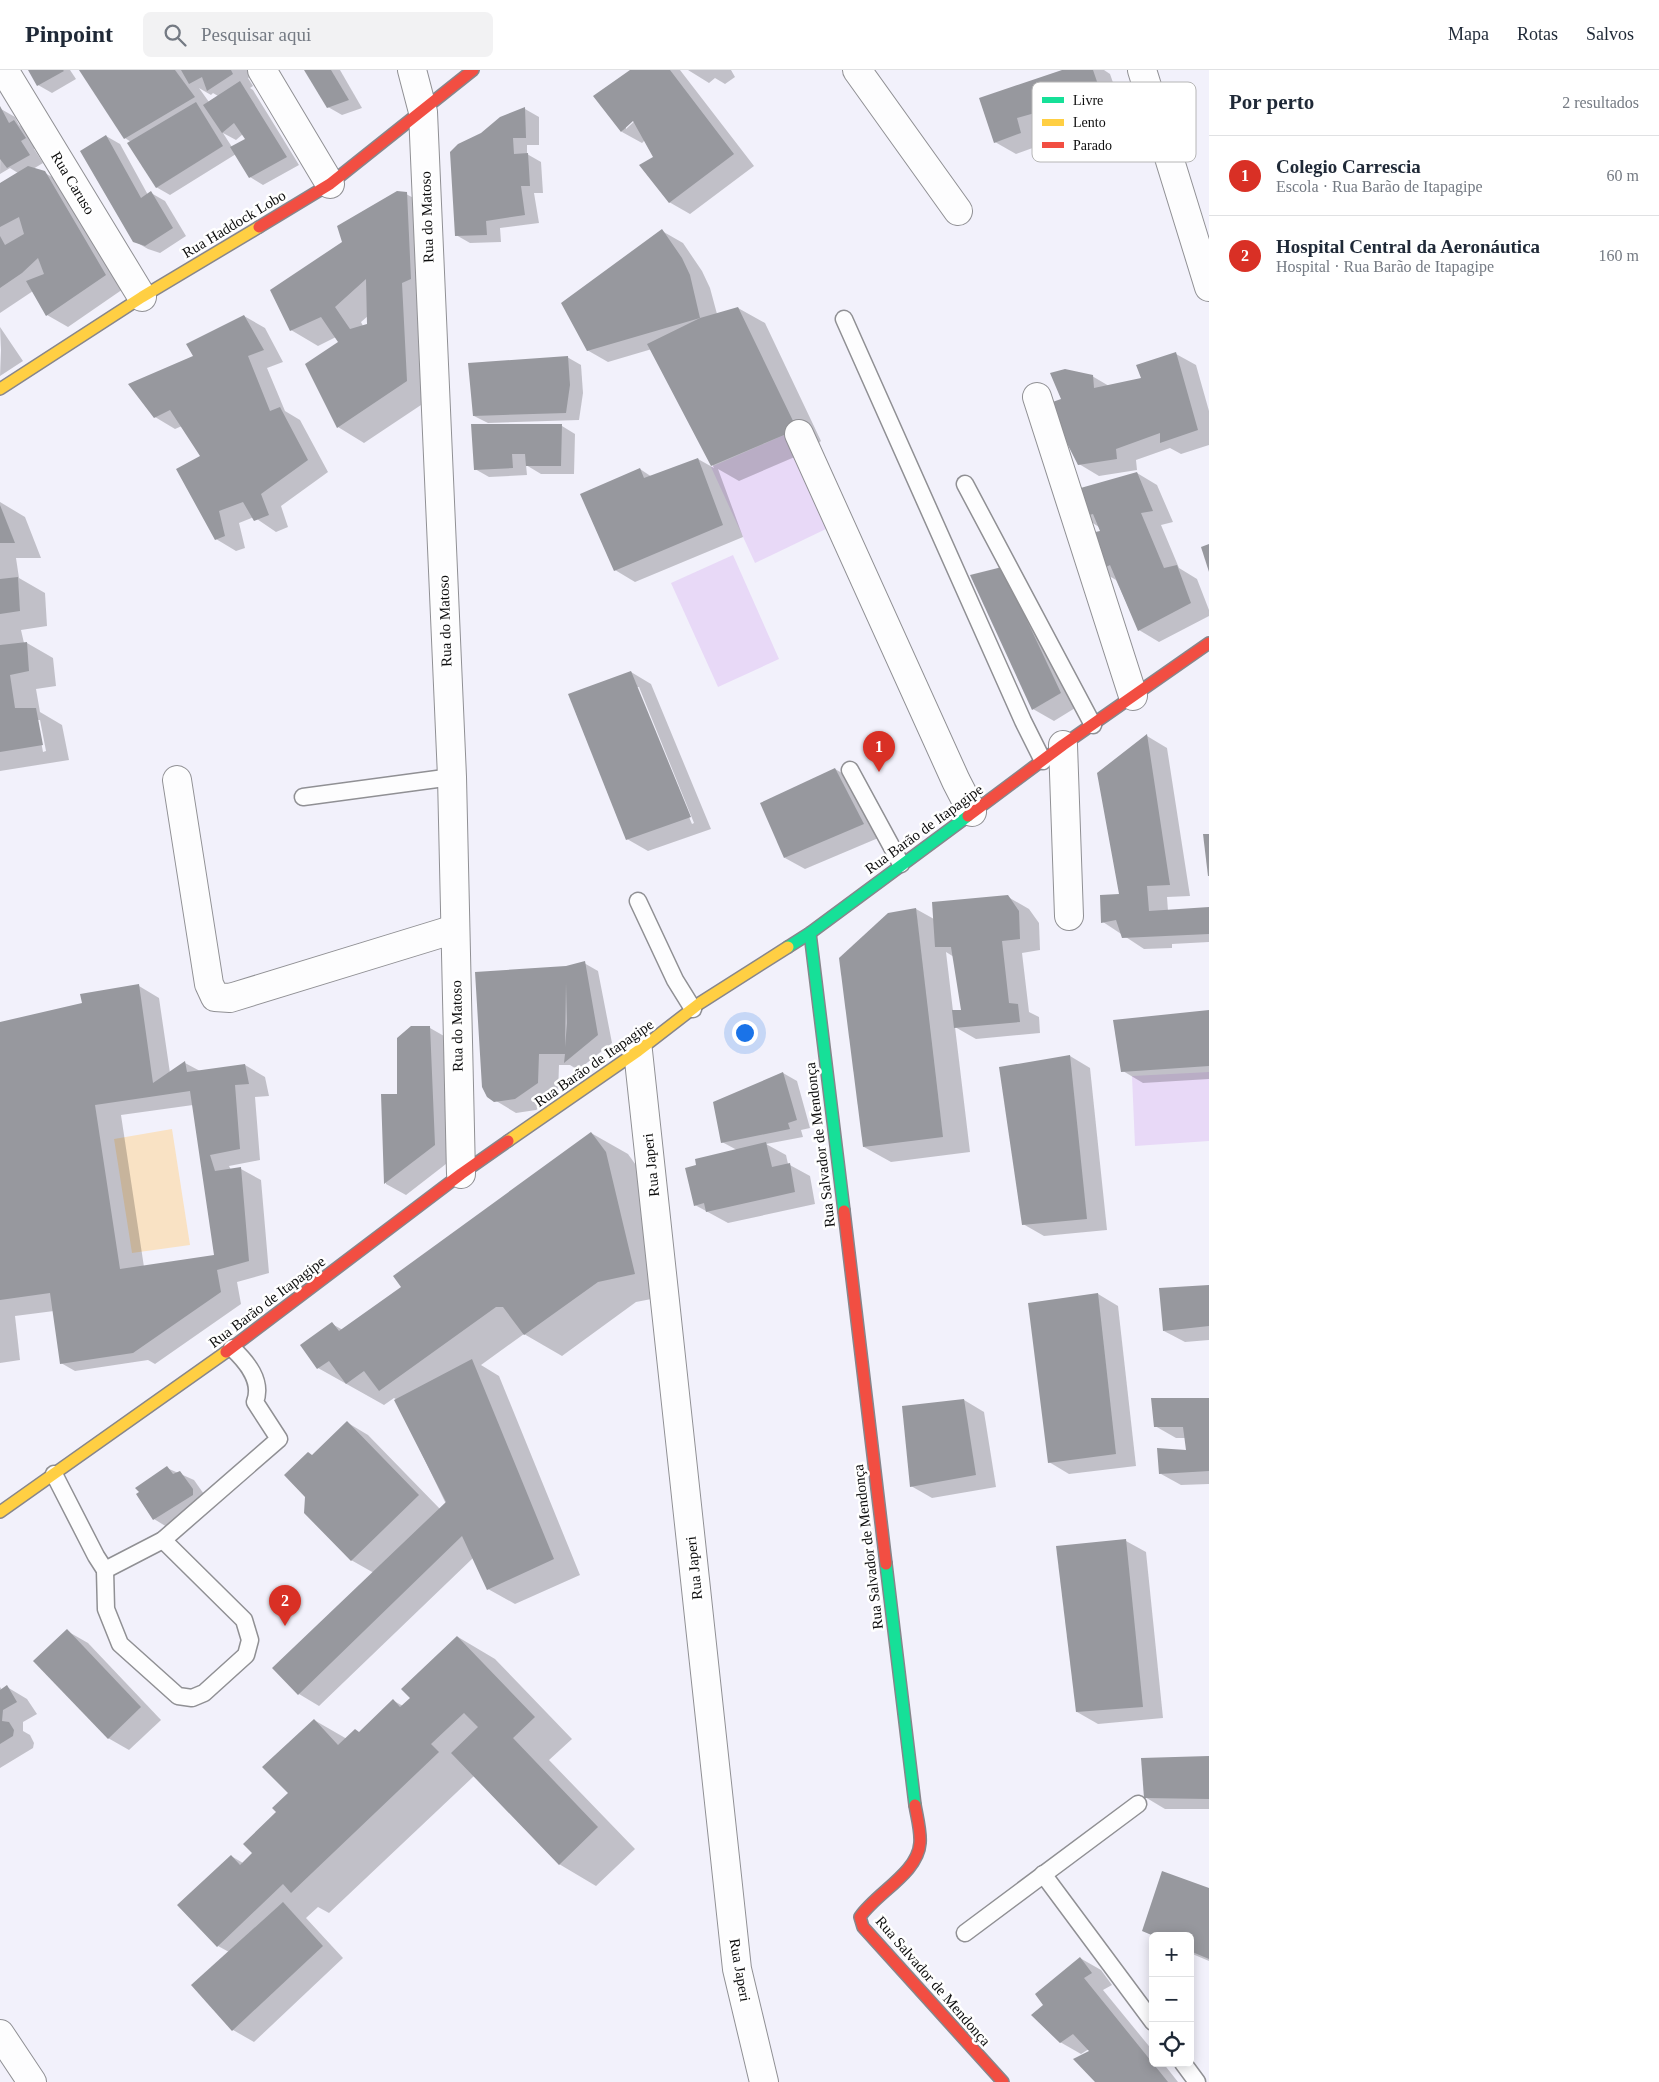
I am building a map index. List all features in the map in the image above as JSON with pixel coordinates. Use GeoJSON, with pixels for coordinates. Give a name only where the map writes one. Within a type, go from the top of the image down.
{"type":"FeatureCollection","features":[{"type":"Feature","properties":{"kind":"street","name":"Rua Caruso"},"geometry":{"type":"LineString","coordinates":[[4,70],[142,297]]}},
{"type":"Feature","properties":{"kind":"street"},"geometry":{"type":"LineString","coordinates":[[262,70],[330,184]]}},
{"type":"Feature","properties":{"kind":"street","name":"Rua do Matoso"},"geometry":{"type":"LineString","coordinates":[[412,70],[423,112],[452,778],[461,1174]]}},
{"type":"Feature","properties":{"kind":"street","name":"Rua Haddock Lobo"},"geometry":{"type":"LineString","coordinates":[[0,390],[142,297],[330,184],[423,112],[473,70]]}},
{"type":"Feature","properties":{"kind":"street"},"geometry":{"type":"LineString","coordinates":[[857,70],[958,211]]}},
{"type":"Feature","properties":{"kind":"street"},"geometry":{"type":"LineString","coordinates":[[1142,70],[1146,82]]}},
{"type":"Feature","properties":{"kind":"street"},"geometry":{"type":"LineString","coordinates":[[1170,162],[1209,287]]}},
{"type":"Feature","properties":{"kind":"street"},"geometry":{"type":"LineString","coordinates":[[1037,397],[1133,696]]}},
{"type":"Feature","properties":{"kind":"street"},"geometry":{"type":"LineString","coordinates":[[799,434],[972,812]]}},
{"type":"Feature","properties":{"kind":"street","name":"Rua Barão de Itapagipe"},"geometry":{"type":"LineString","coordinates":[[0,1512],[232,1348],[461,1174],[638,1051],[693,1009],[810,933],[1053,753],[1209,643]]}},
{"type":"Feature","properties":{"kind":"street"},"geometry":{"type":"LineString","coordinates":[[1053,753],[1069,916]]}},
{"type":"Feature","properties":{"kind":"street"},"geometry":{"type":"LineString","coordinates":[[177,780],[209,984],[215,997],[230,998],[455,929]]}},
{"type":"Feature","properties":{"kind":"street","name":"Rua Salvador de Mendonça"},"geometry":{"type":"LineString","coordinates":[[810,933],[920,1842],[920,1851],[914,1862],[866,1908],[860,1917],[863,1927],[1003,2082]]}},
{"type":"Feature","properties":{"kind":"street","name":"Rua Japeri"},"geometry":{"type":"LineString","coordinates":[[638,1051],[738,1969],[764,2082]]}},
{"type":"Feature","properties":{"kind":"street"},"geometry":{"type":"LineString","coordinates":[[0,2034],[32,2082]]}},
{"type":"Feature","properties":{"kind":"lane"},"geometry":{"type":"LineString","coordinates":[[844,319],[1023,721],[1053,753]]}},
{"type":"Feature","properties":{"kind":"lane"},"geometry":{"type":"LineString","coordinates":[[965,484],[1093,725]]}},
{"type":"Feature","properties":{"kind":"lane"},"geometry":{"type":"LineString","coordinates":[[850,770],[901,864]]}},
{"type":"Feature","properties":{"kind":"lane"},"geometry":{"type":"LineString","coordinates":[[303,798],[452,778]]}},
{"type":"Feature","properties":{"kind":"lane"},"geometry":{"type":"LineString","coordinates":[[638,902],[675,980],[693,1009]]}},
{"type":"Feature","properties":{"kind":"lane"},"geometry":{"type":"LineString","coordinates":[[105,1570],[163,1540],[280,1439],[255,1402],[258,1394],[257,1387],[249,1364],[232,1348]]}},
{"type":"Feature","properties":{"kind":"lane"},"geometry":{"type":"LineString","coordinates":[[54,1474],[105,1570],[106,1609],[120,1644],[178,1696],[192,1698],[204,1692],[246,1655],[250,1640],[244,1620],[163,1540]]}},
{"type":"Feature","properties":{"kind":"lane"},"geometry":{"type":"LineString","coordinates":[[965,1933],[1138,1804]]}},
{"type":"Feature","properties":{"kind":"lane"},"geometry":{"type":"LineString","coordinates":[[1043,1874],[1149,2017]]}},
{"type":"Feature","properties":{"kind":"lane"},"geometry":{"type":"LineString","coordinates":[[1186,2067],[1197,2082]]}},
{"type":"Feature","properties":{"kind":"shaded area"},"geometry":{"type":"Polygon","coordinates":[[[784,435],[828,528],[755,563],[711,467],[784,435]]]}},
{"type":"Feature","properties":{"kind":"shaded area"},"geometry":{"type":"Polygon","coordinates":[[[733,555],[779,659],[718,687],[671,583],[733,555]]]}},
{"type":"Feature","properties":{"kind":"shaded area"},"geometry":{"type":"Polygon","coordinates":[[[1209,1072],[1209,1141],[1135,1146],[1132,1076],[1209,1072]]]}},
{"type":"Feature","properties":{"kind":"shaded area"},"geometry":{"type":"Polygon","coordinates":[[[172,1129],[190,1245],[132,1253],[114,1139],[172,1129]]]}},
{"type":"Feature","properties":{"kind":"building"},"geometry":{"type":"Polygon","coordinates":[[[28,70],[63,70],[64,71],[37,86],[28,70]]]}},
{"type":"Feature","properties":{"kind":"building"},"geometry":{"type":"Polygon","coordinates":[[[79,70],[175,70],[195,97],[124,139],[79,70]]]}},
{"type":"Feature","properties":{"kind":"building"},"geometry":{"type":"Polygon","coordinates":[[[181,70],[231,70],[233,74],[207,91],[202,77],[189,84],[181,70]]]}},
{"type":"Feature","properties":{"kind":"building"},"geometry":{"type":"Polygon","coordinates":[[[304,70],[331,70],[349,100],[327,108],[304,70]]]}},
{"type":"Feature","properties":{"kind":"building"},"geometry":{"type":"Polygon","coordinates":[[[630,70],[670,70],[734,154],[669,203],[639,165],[653,157],[633,121],[621,132],[593,96],[630,70]]]}},
{"type":"Feature","properties":{"kind":"building"},"geometry":{"type":"Polygon","coordinates":[[[1062,70],[1093,70],[1097,82],[1032,82],[1032,114],[1017,118],[1021,133],[994,143],[979,98],[1062,70]]]}},
{"type":"Feature","properties":{"kind":"building"},"geometry":{"type":"Polygon","coordinates":[[[240,81],[287,157],[249,178],[230,147],[245,139],[234,123],[222,133],[203,105],[240,81]]]}},
{"type":"Feature","properties":{"kind":"building"},"geometry":{"type":"Polygon","coordinates":[[[196,102],[223,146],[156,188],[127,143],[196,102]]]}},
{"type":"Feature","properties":{"kind":"building"},"geometry":{"type":"Polygon","coordinates":[[[0,106],[9,123],[14,120],[26,138],[21,141],[30,155],[7,168],[0,159],[0,106]]]}},
{"type":"Feature","properties":{"kind":"building"},"geometry":{"type":"Polygon","coordinates":[[[525,107],[526,138],[513,138],[514,154],[528,153],[530,186],[521,186],[525,215],[486,221],[487,235],[455,236],[450,152],[458,144],[481,133],[500,117],[525,107]]]}},
{"type":"Feature","properties":{"kind":"building"},"geometry":{"type":"Polygon","coordinates":[[[106,135],[141,198],[151,191],[173,228],[145,246],[133,242],[80,151],[106,135]]]}},
{"type":"Feature","properties":{"kind":"building"},"geometry":{"type":"Polygon","coordinates":[[[28,166],[45,171],[106,275],[46,316],[26,281],[44,274],[38,258],[22,273],[0,288],[0,236],[5,245],[24,234],[19,217],[0,227],[0,183],[28,166]]]}},
{"type":"Feature","properties":{"kind":"building"},"geometry":{"type":"Polygon","coordinates":[[[397,191],[407,192],[411,279],[402,283],[407,381],[337,428],[305,364],[338,342],[321,317],[290,331],[270,290],[342,242],[337,226],[397,191]],[[366,279],[335,307],[350,329],[367,324],[366,279]]]}},
{"type":"Feature","properties":{"kind":"building"},"geometry":{"type":"Polygon","coordinates":[[[662,229],[682,258],[690,275],[700,318],[587,351],[561,303],[662,229]]]}},
{"type":"Feature","properties":{"kind":"building"},"geometry":{"type":"Polygon","coordinates":[[[738,307],[795,425],[784,435],[711,466],[647,344],[700,318],[738,307]]]}},
{"type":"Feature","properties":{"kind":"building"},"geometry":{"type":"Polygon","coordinates":[[[244,315],[264,350],[248,356],[270,411],[280,407],[308,460],[261,494],[269,515],[254,521],[243,502],[219,511],[225,536],[215,540],[176,469],[200,456],[170,410],[154,418],[128,384],[193,356],[186,344],[244,315]]]}},
{"type":"Feature","properties":{"kind":"building"},"geometry":{"type":"Polygon","coordinates":[[[1176,352],[1198,430],[1160,443],[1160,433],[1116,449],[1117,459],[1078,465],[1047,404],[1061,399],[1050,373],[1065,369],[1093,375],[1094,388],[1141,378],[1136,365],[1176,352]]]}},
{"type":"Feature","properties":{"kind":"building"},"geometry":{"type":"Polygon","coordinates":[[[568,356],[570,385],[566,413],[473,416],[468,363],[568,356]]]}},
{"type":"Feature","properties":{"kind":"building"},"geometry":{"type":"Polygon","coordinates":[[[471,424],[562,424],[561,466],[526,466],[525,454],[512,454],[513,468],[474,470],[471,424]]]}},
{"type":"Feature","properties":{"kind":"building"},"geometry":{"type":"Polygon","coordinates":[[[698,458],[723,525],[614,571],[580,494],[640,468],[644,478],[698,458]]]}},
{"type":"Feature","properties":{"kind":"building"},"geometry":{"type":"Polygon","coordinates":[[[1137,472],[1153,511],[1141,513],[1164,568],[1177,565],[1191,603],[1138,631],[1110,565],[1098,571],[1086,534],[1100,531],[1093,514],[1081,517],[1070,491],[1137,472]]]}},
{"type":"Feature","properties":{"kind":"building"},"geometry":{"type":"Polygon","coordinates":[[[0,505],[15,543],[0,543],[0,505]]]}},
{"type":"Feature","properties":{"kind":"building"},"geometry":{"type":"Polygon","coordinates":[[[1209,544],[1209,572],[1201,547],[1209,544]]]}},
{"type":"Feature","properties":{"kind":"building"},"geometry":{"type":"Polygon","coordinates":[[[1002,567],[1061,693],[1032,710],[970,575],[1002,567]]]}},
{"type":"Feature","properties":{"kind":"building"},"geometry":{"type":"Polygon","coordinates":[[[18,577],[20,611],[0,614],[0,579],[18,577]]]}},
{"type":"Feature","properties":{"kind":"building"},"geometry":{"type":"Polygon","coordinates":[[[27,642],[29,671],[10,675],[15,708],[36,708],[43,745],[0,752],[0,645],[27,642]]]}},
{"type":"Feature","properties":{"kind":"building"},"geometry":{"type":"Polygon","coordinates":[[[631,671],[691,817],[626,840],[568,694],[631,671]]]}},
{"type":"Feature","properties":{"kind":"building"},"geometry":{"type":"Polygon","coordinates":[[[1147,734],[1170,885],[1147,886],[1149,911],[1209,907],[1209,934],[1122,938],[1116,920],[1101,923],[1100,895],[1119,894],[1097,773],[1147,734]]]}},
{"type":"Feature","properties":{"kind":"building"},"geometry":{"type":"Polygon","coordinates":[[[835,768],[864,824],[784,858],[760,803],[835,768]]]}},
{"type":"Feature","properties":{"kind":"building"},"geometry":{"type":"Polygon","coordinates":[[[1203,834],[1209,834],[1209,876],[1208,876],[1203,834]]]}},
{"type":"Feature","properties":{"kind":"building"},"geometry":{"type":"Polygon","coordinates":[[[1008,895],[1019,911],[1020,939],[1002,941],[1009,1003],[1018,1004],[1020,1022],[954,1028],[952,1010],[961,1010],[951,947],[935,947],[932,902],[1008,895]]]}},
{"type":"Feature","properties":{"kind":"building"},"geometry":{"type":"Polygon","coordinates":[[[916,908],[943,1137],[863,1147],[839,958],[888,913],[916,908]]]}},
{"type":"Feature","properties":{"kind":"building"},"geometry":{"type":"Polygon","coordinates":[[[585,961],[598,1035],[564,1063],[565,1054],[539,1054],[538,1083],[515,1099],[494,1102],[487,1097],[482,1087],[475,972],[566,966],[585,961]],[[566,983],[565,1047],[567,1023],[566,983]]]}},
{"type":"Feature","properties":{"kind":"building"},"geometry":{"type":"Polygon","coordinates":[[[139,984],[153,1083],[185,1061],[187,1072],[245,1064],[249,1084],[235,1085],[240,1149],[210,1155],[215,1171],[241,1167],[249,1261],[217,1270],[221,1292],[133,1353],[60,1364],[50,1293],[0,1300],[0,1022],[82,1003],[80,994],[139,984]],[[190,1091],[95,1105],[120,1269],[214,1255],[190,1091]]]}},
{"type":"Feature","properties":{"kind":"building"},"geometry":{"type":"Polygon","coordinates":[[[1209,1010],[1209,1066],[1121,1072],[1113,1020],[1209,1010]]]}},
{"type":"Feature","properties":{"kind":"building"},"geometry":{"type":"Polygon","coordinates":[[[411,1026],[430,1026],[435,1145],[384,1184],[381,1094],[397,1094],[397,1038],[411,1026]]]}},
{"type":"Feature","properties":{"kind":"building"},"geometry":{"type":"Polygon","coordinates":[[[1070,1055],[1087,1219],[1022,1225],[999,1067],[1070,1055]]]}},
{"type":"Feature","properties":{"kind":"building"},"geometry":{"type":"Polygon","coordinates":[[[783,1072],[797,1120],[788,1123],[790,1129],[721,1143],[713,1102],[783,1072]]]}},
{"type":"Feature","properties":{"kind":"building"},"geometry":{"type":"Polygon","coordinates":[[[591,1132],[606,1152],[635,1274],[598,1282],[524,1335],[503,1307],[496,1307],[379,1391],[364,1371],[346,1384],[329,1361],[317,1369],[300,1345],[332,1322],[339,1331],[401,1287],[393,1276],[591,1132]]]}},
{"type":"Feature","properties":{"kind":"building"},"geometry":{"type":"Polygon","coordinates":[[[766,1142],[772,1167],[790,1163],[795,1192],[706,1212],[704,1203],[694,1206],[685,1168],[696,1165],[695,1159],[766,1142]]]}},
{"type":"Feature","properties":{"kind":"building"},"geometry":{"type":"Polygon","coordinates":[[[1209,1285],[1209,1326],[1163,1331],[1159,1288],[1209,1285]]]}},
{"type":"Feature","properties":{"kind":"building"},"geometry":{"type":"Polygon","coordinates":[[[1098,1293],[1116,1454],[1048,1463],[1028,1303],[1098,1293]]]}},
{"type":"Feature","properties":{"kind":"building"},"geometry":{"type":"Polygon","coordinates":[[[472,1359],[554,1559],[487,1590],[462,1536],[298,1695],[272,1668],[446,1502],[394,1400],[472,1359]]]}},
{"type":"Feature","properties":{"kind":"building"},"geometry":{"type":"Polygon","coordinates":[[[1151,1398],[1209,1398],[1209,1471],[1159,1474],[1157,1448],[1186,1450],[1183,1427],[1154,1427],[1151,1398]]]}},
{"type":"Feature","properties":{"kind":"building"},"geometry":{"type":"Polygon","coordinates":[[[964,1399],[976,1475],[910,1487],[902,1406],[964,1399]]]}},
{"type":"Feature","properties":{"kind":"building"},"geometry":{"type":"Polygon","coordinates":[[[347,1421],[419,1495],[351,1561],[304,1513],[305,1497],[284,1475],[308,1452],[312,1455],[347,1421]]]}},
{"type":"Feature","properties":{"kind":"building"},"geometry":{"type":"Polygon","coordinates":[[[167,1466],[173,1474],[180,1471],[193,1489],[193,1495],[153,1520],[136,1494],[139,1492],[135,1488],[167,1466]]]}},
{"type":"Feature","properties":{"kind":"building"},"geometry":{"type":"Polygon","coordinates":[[[1126,1539],[1143,1707],[1076,1712],[1056,1546],[1126,1539]]]}},
{"type":"Feature","properties":{"kind":"building"},"geometry":{"type":"Polygon","coordinates":[[[67,1629],[141,1707],[108,1739],[33,1661],[67,1629]]]}},
{"type":"Feature","properties":{"kind":"building"},"geometry":{"type":"Polygon","coordinates":[[[457,1636],[535,1717],[513,1738],[598,1827],[559,1865],[451,1753],[478,1727],[464,1713],[431,1744],[439,1752],[291,1893],[283,1884],[217,1947],[177,1905],[231,1855],[240,1865],[252,1853],[243,1844],[276,1812],[272,1808],[288,1793],[262,1767],[314,1719],[338,1745],[355,1729],[359,1732],[393,1699],[400,1707],[410,1698],[401,1689],[457,1636]]]}},
{"type":"Feature","properties":{"kind":"building"},"geometry":{"type":"Polygon","coordinates":[[[7,1685],[17,1702],[3,1710],[2,1721],[9,1722],[14,1730],[13,1736],[0,1744],[0,1690],[7,1685]]]}},
{"type":"Feature","properties":{"kind":"building"},"geometry":{"type":"Polygon","coordinates":[[[1209,1756],[1209,1799],[1144,1798],[1141,1758],[1209,1756]]]}},
{"type":"Feature","properties":{"kind":"building"},"geometry":{"type":"Polygon","coordinates":[[[1162,1871],[1209,1888],[1209,1959],[1194,1953],[1194,1932],[1149,1932],[1149,1934],[1142,1931],[1162,1871]]]}},
{"type":"Feature","properties":{"kind":"building"},"geometry":{"type":"Polygon","coordinates":[[[283,1902],[323,1946],[232,2031],[191,1985],[283,1902]]]}},
{"type":"Feature","properties":{"kind":"building"},"geometry":{"type":"Polygon","coordinates":[[[1080,1957],[1092,1973],[1084,1978],[1149,2058],[1149,2067],[1156,2067],[1168,2082],[1095,2082],[1073,2059],[1089,2051],[1073,2034],[1060,2043],[1031,2015],[1043,2005],[1035,1994],[1080,1957]]]}},
{"type":"Feature","properties":{"kind":"traffic: fast"},"geometry":{"type":"LineString","coordinates":[[788,947],[810,933],[968,816]]}},
{"type":"Feature","properties":{"kind":"traffic: fast"},"geometry":{"type":"LineString","coordinates":[[810,933],[844,1211]]}},
{"type":"Feature","properties":{"kind":"traffic: fast"},"geometry":{"type":"LineString","coordinates":[[886,1564],[915,1805]]}},
{"type":"Feature","properties":{"kind":"traffic: slow"},"geometry":{"type":"LineString","coordinates":[[0,389],[142,297],[259,227]]}},
{"type":"Feature","properties":{"kind":"traffic: slow"},"geometry":{"type":"LineString","coordinates":[[508,1141],[638,1051],[700,1003],[788,947]]}},
{"type":"Feature","properties":{"kind":"traffic: slow"},"geometry":{"type":"LineString","coordinates":[[0,1512],[226,1352]]}},
{"type":"Feature","properties":{"kind":"traffic: jam"},"geometry":{"type":"LineString","coordinates":[[259,227],[330,184],[473,70]]}},
{"type":"Feature","properties":{"kind":"traffic: jam"},"geometry":{"type":"LineString","coordinates":[[968,816],[1063,745],[1209,643]]}},
{"type":"Feature","properties":{"kind":"traffic: jam"},"geometry":{"type":"LineString","coordinates":[[226,1352],[461,1174],[508,1141]]}},
{"type":"Feature","properties":{"kind":"traffic: jam"},"geometry":{"type":"LineString","coordinates":[[844,1211],[886,1564]]}},
{"type":"Feature","properties":{"kind":"traffic: jam"},"geometry":{"type":"LineString","coordinates":[[915,1805],[920,1834],[918,1854],[904,1873],[860,1917],[863,1927],[1003,2082]]}},
{"type":"Feature","properties":{"kind":"place","name":"Colegio Carrescia"},"geometry":{"type":"Point","coordinates":[879,772]}},
{"type":"Feature","properties":{"kind":"place","name":"Hospital Central da Aeronáutica"},"geometry":{"type":"Point","coordinates":[285,1626]}}]}
